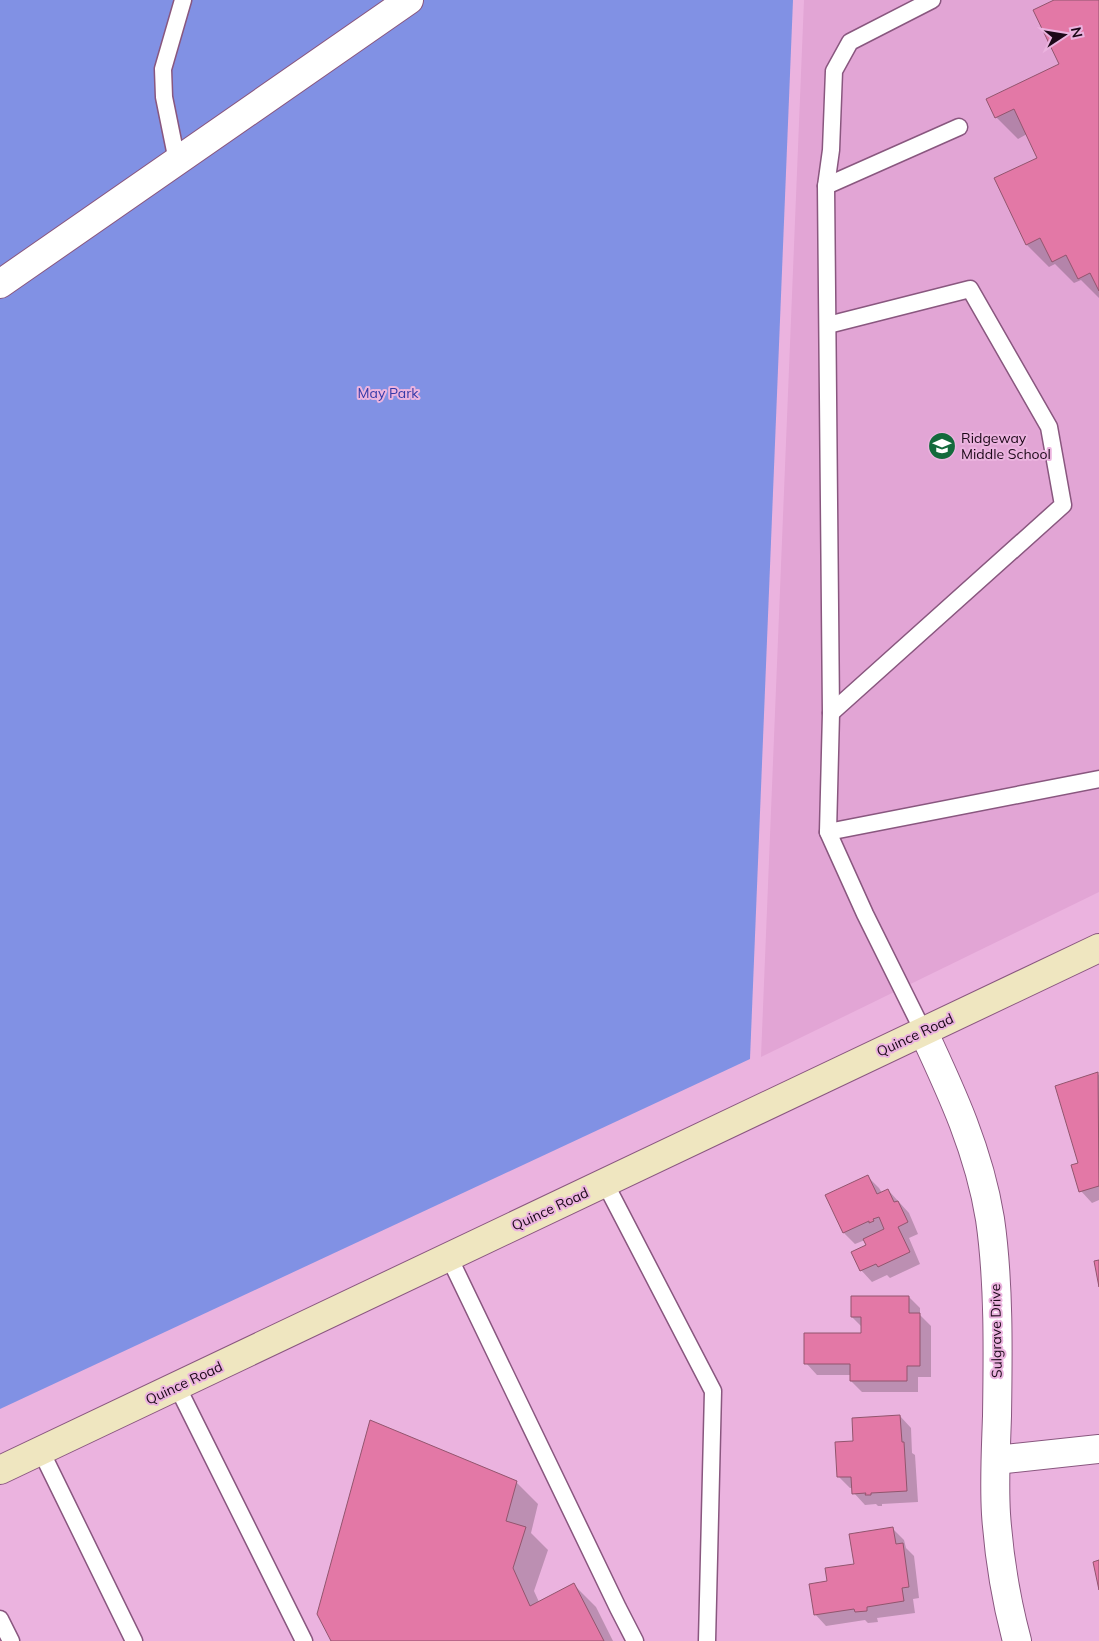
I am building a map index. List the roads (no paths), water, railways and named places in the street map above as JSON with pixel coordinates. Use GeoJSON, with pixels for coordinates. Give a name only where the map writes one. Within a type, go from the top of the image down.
{"type":"FeatureCollection","features":[{"type":"Feature","properties":{"kind":"main road","name":"Quince Road"},"geometry":{"type":"LineString","coordinates":[[0,1470],[1099,948]]}},
{"type":"Feature","properties":{"kind":"street"},"geometry":{"type":"LineString","coordinates":[[0,284],[409,0]]}},
{"type":"Feature","properties":{"kind":"street","name":"Sulgrave Drive"},"geometry":{"type":"LineString","coordinates":[[923,1031],[954,1096],[970,1137],[983,1178],[990,1221],[995,1282],[998,1361],[996,1514],[1007,1598],[1017,1641]]}},
{"type":"Feature","properties":{"kind":"street"},"geometry":{"type":"LineString","coordinates":[[996,1460],[1099,1449]]}},
{"type":"Feature","properties":{"kind":"lane"},"geometry":{"type":"LineString","coordinates":[[177,161],[164,97],[163,69],[183,0]]}},
{"type":"Feature","properties":{"kind":"lane"},"geometry":{"type":"LineString","coordinates":[[923,1031],[865,914],[828,832],[830,713],[826,186],[831,150],[834,71],[850,42],[932,0]]}},
{"type":"Feature","properties":{"kind":"lane"},"geometry":{"type":"LineString","coordinates":[[826,186],[959,127]]}},
{"type":"Feature","properties":{"kind":"lane"},"geometry":{"type":"LineString","coordinates":[[828,325],[970,289],[1049,427],[1063,505],[830,713]]}},
{"type":"Feature","properties":{"kind":"lane"},"geometry":{"type":"LineString","coordinates":[[828,832],[1099,779]]}},
{"type":"Feature","properties":{"kind":"lane"},"geometry":{"type":"LineString","coordinates":[[604,1183],[713,1391],[707,1641]]}},
{"type":"Feature","properties":{"kind":"lane"},"geometry":{"type":"LineString","coordinates":[[449,1257],[635,1641]]}},
{"type":"Feature","properties":{"kind":"lane"},"geometry":{"type":"LineString","coordinates":[[177,1386],[304,1641]]}},
{"type":"Feature","properties":{"kind":"lane"},"geometry":{"type":"LineString","coordinates":[[41,1451],[134,1641]]}},
{"type":"Feature","properties":{"kind":"lane"},"geometry":{"type":"LineString","coordinates":[[0,1619],[11,1641]]}},
{"type":"Feature","properties":{"kind":"place","name":"Ridgeway Middle School"},"geometry":{"type":"Point","coordinates":[942,446]}},
{"type":"Feature","properties":{"kind":"park label","name":"May Park"},"geometry":{"type":"Point","coordinates":[388,393]}}]}
